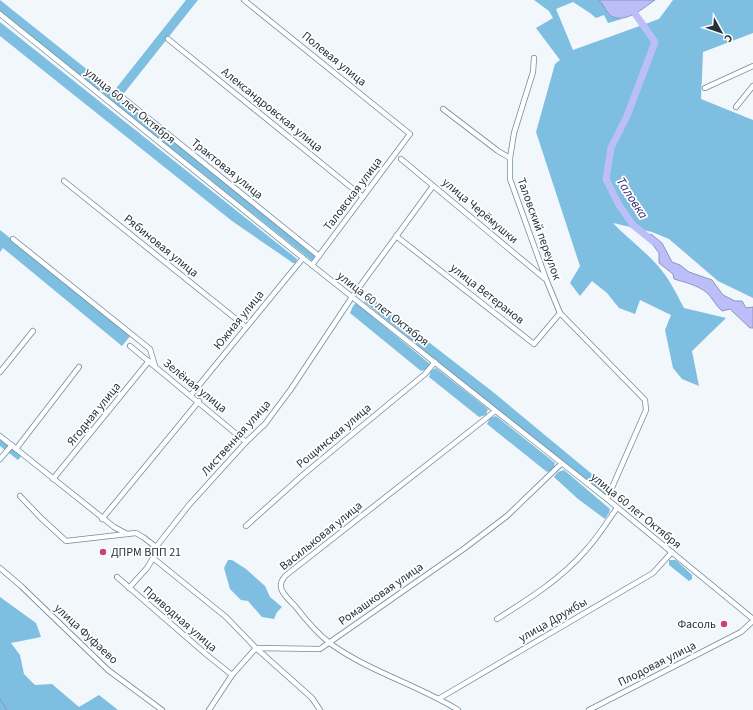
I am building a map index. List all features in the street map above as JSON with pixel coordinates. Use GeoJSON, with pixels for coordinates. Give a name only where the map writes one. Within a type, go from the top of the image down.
{"type":"FeatureCollection","features":[{"type":"Feature","properties":{"kind":"street","name":"Полевая улица"},"geometry":{"type":"LineString","coordinates":[[244,0],[410,134]]}},
{"type":"Feature","properties":{"kind":"street","name":"улица 60 лет Октября"},"geometry":{"type":"LineString","coordinates":[[0,14],[303,258],[435,362],[494,411],[607,499],[753,620]]}},
{"type":"Feature","properties":{"kind":"street","name":"Александровская улица"},"geometry":{"type":"LineString","coordinates":[[168,39],[363,197]]}},
{"type":"Feature","properties":{"kind":"street","name":"Таловский переулок"},"geometry":{"type":"LineString","coordinates":[[534,58],[533,72],[514,133],[510,158],[510,179],[546,279],[560,313]]}},
{"type":"Feature","properties":{"kind":"street"},"geometry":{"type":"LineString","coordinates":[[705,88],[753,66]]}},
{"type":"Feature","properties":{"kind":"street"},"geometry":{"type":"LineString","coordinates":[[736,106],[753,86]]}},
{"type":"Feature","properties":{"kind":"street","name":"Трактовая улица"},"geometry":{"type":"LineString","coordinates":[[122,97],[319,256]]}},
{"type":"Feature","properties":{"kind":"street"},"geometry":{"type":"LineString","coordinates":[[443,108],[498,151],[510,158]]}},
{"type":"Feature","properties":{"kind":"street","name":"Таловская улица"},"geometry":{"type":"LineString","coordinates":[[312,265],[410,134]]}},
{"type":"Feature","properties":{"kind":"street","name":"улица Черёмушки"},"geometry":{"type":"LineString","coordinates":[[401,159],[546,279]]}},
{"type":"Feature","properties":{"kind":"street","name":"Рябиновая улица"},"geometry":{"type":"LineString","coordinates":[[64,181],[246,327]]}},
{"type":"Feature","properties":{"kind":"street","name":"Лиственная улица"},"geometry":{"type":"LineString","coordinates":[[129,588],[147,568],[153,558],[156,547],[189,505],[246,442],[265,424],[291,389],[352,297],[433,186]]}},
{"type":"Feature","properties":{"kind":"street","name":"улица Ветеранов"},"geometry":{"type":"LineString","coordinates":[[396,236],[534,344],[560,313]]}},
{"type":"Feature","properties":{"kind":"street"},"geometry":{"type":"LineString","coordinates":[[13,239],[150,349],[155,366]]}},
{"type":"Feature","properties":{"kind":"street","name":"Южная улица"},"geometry":{"type":"LineString","coordinates":[[191,395],[303,258]]}},
{"type":"Feature","properties":{"kind":"street"},"geometry":{"type":"LineString","coordinates":[[560,313],[645,400],[646,410],[607,499]]}},
{"type":"Feature","properties":{"kind":"street"},"geometry":{"type":"LineString","coordinates":[[0,372],[33,331]]}},
{"type":"Feature","properties":{"kind":"street","name":"Зелёная улица"},"geometry":{"type":"LineString","coordinates":[[130,346],[246,442]]}},
{"type":"Feature","properties":{"kind":"street","name":"Ягодная улица"},"geometry":{"type":"LineString","coordinates":[[54,479],[149,361]]}},
{"type":"Feature","properties":{"kind":"street","name":"Рощинская улица"},"geometry":{"type":"LineString","coordinates":[[246,526],[304,474],[425,374],[435,362]]}},
{"type":"Feature","properties":{"kind":"street"},"geometry":{"type":"LineString","coordinates":[[16,449],[79,367]]}},
{"type":"Feature","properties":{"kind":"street"},"geometry":{"type":"LineString","coordinates":[[102,519],[199,402]]}},
{"type":"Feature","properties":{"kind":"street","name":"Васильковая улица"},"geometry":{"type":"LineString","coordinates":[[458,710],[440,698],[381,673],[349,656],[330,643],[302,615],[281,589],[281,583],[285,576],[494,411]]}},
{"type":"Feature","properties":{"kind":"street"},"geometry":{"type":"LineString","coordinates":[[0,436],[102,519],[127,534]]}},
{"type":"Feature","properties":{"kind":"street"},"geometry":{"type":"LineString","coordinates":[[0,459],[12,445]]}},
{"type":"Feature","properties":{"kind":"street","name":"Ромашковая улица"},"geometry":{"type":"LineString","coordinates":[[256,648],[320,649],[330,643],[465,548],[507,516],[561,464]]}},
{"type":"Feature","properties":{"kind":"street"},"geometry":{"type":"LineString","coordinates":[[20,496],[66,541],[136,533],[156,547]]}},
{"type":"Feature","properties":{"kind":"street"},"geometry":{"type":"LineString","coordinates":[[497,619],[538,593],[587,550],[617,508]]}},
{"type":"Feature","properties":{"kind":"street","name":"улица Дружбы"},"geometry":{"type":"LineString","coordinates":[[440,698],[653,573],[672,552]]}},
{"type":"Feature","properties":{"kind":"street"},"geometry":{"type":"LineString","coordinates":[[153,558],[226,617],[256,648],[312,698],[320,710]]}},
{"type":"Feature","properties":{"kind":"street","name":"улица Фуфаево"},"geometry":{"type":"LineString","coordinates":[[0,568],[21,586],[108,670],[162,710]]}},
{"type":"Feature","properties":{"kind":"street","name":"Приводная улица"},"geometry":{"type":"LineString","coordinates":[[117,577],[232,675]]}},
{"type":"Feature","properties":{"kind":"street","name":"Плодовая улица"},"geometry":{"type":"LineString","coordinates":[[589,710],[741,632],[753,620]]}},
{"type":"Feature","properties":{"kind":"street"},"geometry":{"type":"LineString","coordinates":[[209,710],[232,675],[256,648]]}},
{"type":"Feature","properties":{"kind":"shaded area"},"geometry":{"type":"Polygon","coordinates":[[[0,0],[114,91],[186,0],[198,0],[121,97],[317,256],[316,261],[312,261],[0,11],[0,0]]]}},
{"type":"Feature","properties":{"kind":"shaded area"},"geometry":{"type":"Polygon","coordinates":[[[534,0],[599,0],[611,16],[622,19],[608,23],[604,15],[596,18],[573,2],[556,9],[573,50],[659,19],[673,0],[753,0],[753,33],[703,52],[701,99],[753,120],[753,298],[718,281],[669,239],[652,232],[613,223],[653,260],[666,276],[684,308],[726,318],[692,351],[699,386],[682,379],[673,368],[665,330],[671,315],[640,300],[635,314],[619,308],[607,293],[592,281],[580,296],[570,283],[580,266],[536,132],[555,64],[560,60],[536,28],[553,18],[549,11],[534,0]]]}},
{"type":"Feature","properties":{"kind":"shaded area"},"geometry":{"type":"Polygon","coordinates":[[[599,0],[655,0],[640,11],[628,17],[617,18],[608,13],[599,0]]]}},
{"type":"Feature","properties":{"kind":"shaded area"},"geometry":{"type":"Polygon","coordinates":[[[0,22],[297,259],[296,263],[293,263],[232,221],[0,36],[0,22]]]}},
{"type":"Feature","properties":{"kind":"shaded area"},"geometry":{"type":"Polygon","coordinates":[[[0,230],[131,335],[122,346],[3,248],[0,252],[0,230]]]}},
{"type":"Feature","properties":{"kind":"shaded area"},"geometry":{"type":"Polygon","coordinates":[[[651,234],[662,243],[672,262],[680,265],[689,272],[712,280],[723,295],[735,301],[742,301],[746,308],[753,307],[753,328],[750,328],[730,309],[722,311],[708,294],[699,287],[674,279],[673,274],[659,263],[659,253],[647,237],[651,234]]]}},
{"type":"Feature","properties":{"kind":"shaded area"},"geometry":{"type":"Polygon","coordinates":[[[368,295],[493,392],[610,489],[607,496],[601,493],[364,302],[364,297],[368,295]]]}},
{"type":"Feature","properties":{"kind":"shaded area"},"geometry":{"type":"Polygon","coordinates":[[[356,303],[430,364],[427,369],[421,371],[350,313],[356,303]]]}},
{"type":"Feature","properties":{"kind":"shaded area"},"geometry":{"type":"Polygon","coordinates":[[[436,368],[488,409],[486,415],[479,417],[429,377],[431,371],[436,368]]]}},
{"type":"Feature","properties":{"kind":"shaded area"},"geometry":{"type":"Polygon","coordinates":[[[496,416],[555,463],[553,470],[547,472],[487,424],[490,418],[496,416]]]}},
{"type":"Feature","properties":{"kind":"shaded area"},"geometry":{"type":"Polygon","coordinates":[[[0,437],[23,454],[18,460],[0,446],[0,437]]]}},
{"type":"Feature","properties":{"kind":"shaded area"},"geometry":{"type":"Polygon","coordinates":[[[564,470],[610,509],[605,519],[578,499],[554,477],[558,472],[564,470]]]}},
{"type":"Feature","properties":{"kind":"shaded area"},"geometry":{"type":"Polygon","coordinates":[[[228,560],[232,560],[246,569],[265,586],[270,597],[282,607],[277,612],[274,619],[262,617],[248,601],[241,600],[230,589],[224,568],[228,560]]]}},
{"type":"Feature","properties":{"kind":"shaded area"},"geometry":{"type":"Polygon","coordinates":[[[669,560],[676,560],[692,575],[692,579],[689,581],[669,565],[669,560]]]}},
{"type":"Feature","properties":{"kind":"shaded area"},"geometry":{"type":"Polygon","coordinates":[[[0,597],[36,623],[41,637],[11,643],[20,655],[24,674],[35,685],[52,684],[79,707],[99,695],[118,710],[0,710],[0,597]]]}},
{"type":"Feature","properties":{"kind":"waterway","name":"Таловка"},"geometry":{"type":"LineString","coordinates":[[636,15],[655,42],[627,116],[611,148],[606,179],[619,205],[633,225],[654,242]]}},
{"type":"Feature","properties":{"kind":"waterway"},"geometry":{"type":"LineString","coordinates":[[0,699],[7,710]]}},
{"type":"Feature","properties":{"kind":"place","name":"ДПРМ ВПП 21"},"geometry":{"type":"Point","coordinates":[103,552]}},
{"type":"Feature","properties":{"kind":"place","name":"Фасоль"},"geometry":{"type":"Point","coordinates":[724,624]}}]}
